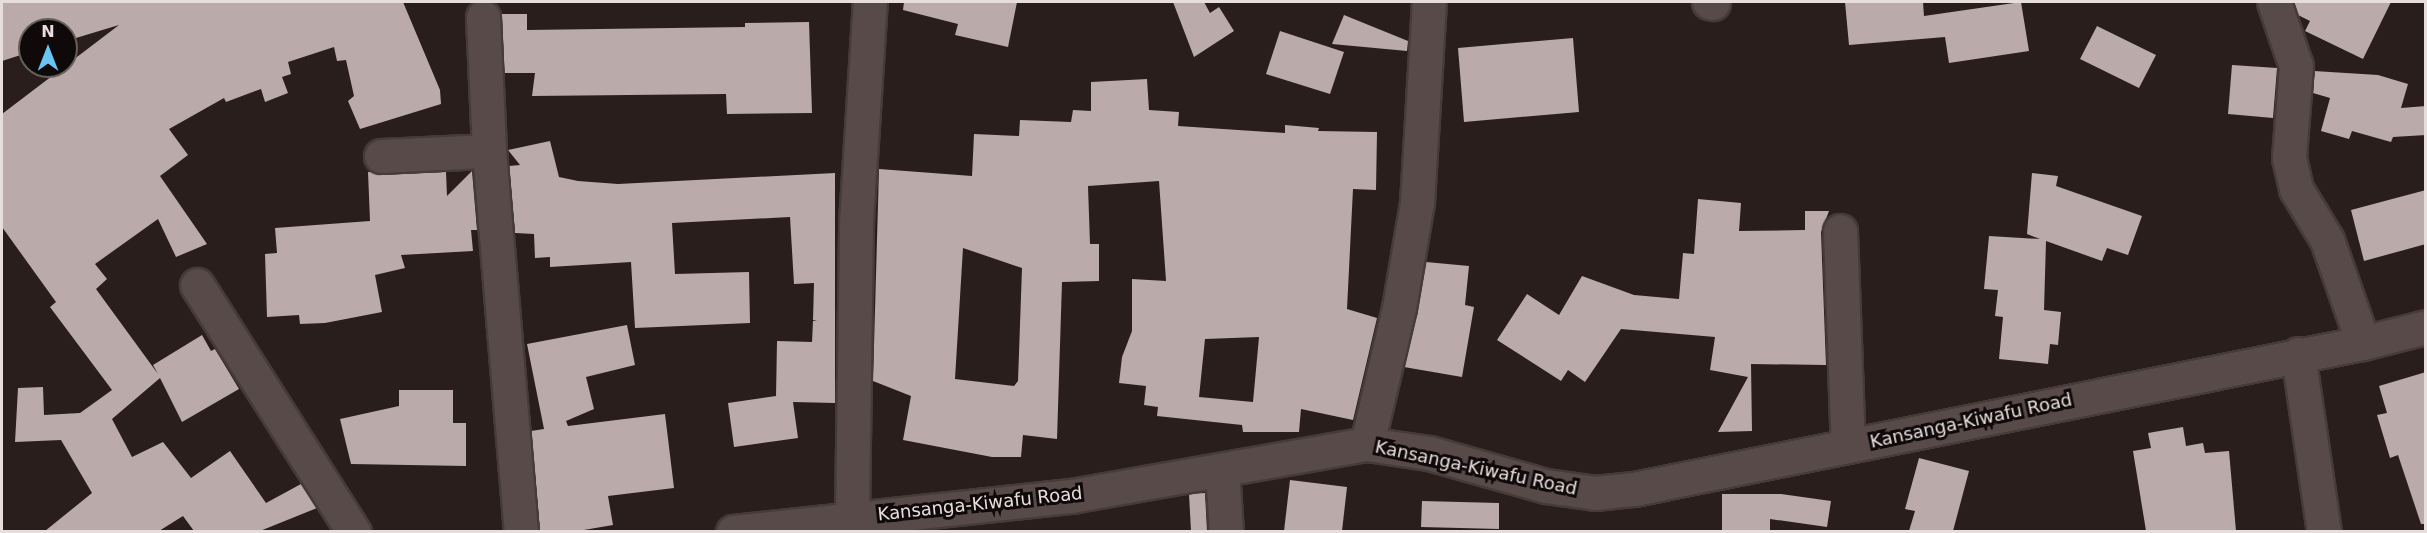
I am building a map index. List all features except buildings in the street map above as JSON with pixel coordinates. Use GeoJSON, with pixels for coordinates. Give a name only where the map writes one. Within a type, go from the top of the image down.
{"type":"FeatureCollection","features":[{"type":"Feature","properties":{"kind":"street"},"geometry":{"type":"LineString","coordinates":[[852,516],[856,222],[870,2]]}},
{"type":"Feature","properties":{"kind":"street"},"geometry":{"type":"LineString","coordinates":[[1367,444],[1399,308],[1417,203],[1429,2]]}},
{"type":"Feature","properties":{"kind":"street"},"geometry":{"type":"LineString","coordinates":[[2274,2],[2296,66],[2289,158],[2296,189],[2327,240],[2363,344]]}},
{"type":"Feature","properties":{"kind":"street"},"geometry":{"type":"LineString","coordinates":[[483,17],[489,151],[521,531]]}},
{"type":"Feature","properties":{"kind":"street"},"geometry":{"type":"LineString","coordinates":[[381,156],[489,151]]}},
{"type":"Feature","properties":{"kind":"street"},"geometry":{"type":"LineString","coordinates":[[1840,231],[1848,446]]}},
{"type":"Feature","properties":{"kind":"street"},"geometry":{"type":"LineString","coordinates":[[197,285],[354,531]]}},
{"type":"Feature","properties":{"kind":"street","name":"Kansanga-Kiwafu Road"},"geometry":{"type":"LineString","coordinates":[[733,531],[852,516],[1071,496],[1367,444],[1429,453],[1546,486],[1595,493],[1634,489],[2298,354],[2363,344],[2426,327]]}},
{"type":"Feature","properties":{"kind":"street"},"geometry":{"type":"LineString","coordinates":[[2298,354],[2324,531]]}},
{"type":"Feature","properties":{"kind":"street"},"geometry":{"type":"LineString","coordinates":[[1222,470],[1226,531]]}}]}
